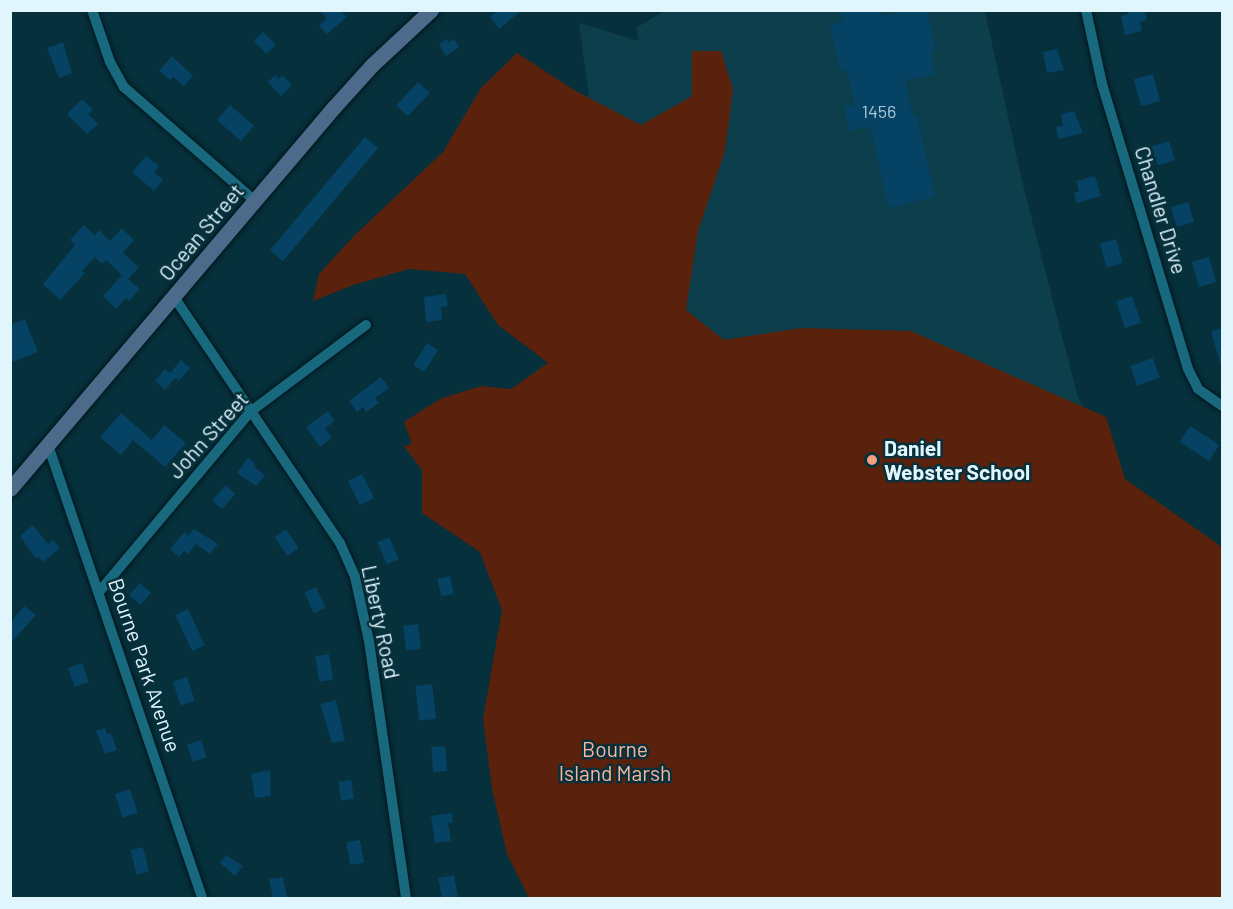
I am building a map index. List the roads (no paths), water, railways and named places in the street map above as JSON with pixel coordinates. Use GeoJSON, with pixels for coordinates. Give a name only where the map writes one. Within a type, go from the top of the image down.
{"type":"FeatureCollection","features":[{"type":"Feature","properties":{"kind":"main road","name":"Ocean Street"},"geometry":{"type":"LineString","coordinates":[[10,489],[348,92],[431,10]]}},
{"type":"Feature","properties":{"kind":"street"},"geometry":{"type":"LineString","coordinates":[[92,10],[110,62],[124,87],[255,201]]}},
{"type":"Feature","properties":{"kind":"street","name":"Chandler Drive"},"geometry":{"type":"LineString","coordinates":[[1086,10],[1102,84],[1188,369],[1198,389],[1222,406]]}},
{"type":"Feature","properties":{"kind":"street","name":"Liberty Road"},"geometry":{"type":"LineString","coordinates":[[174,297],[340,543],[355,577],[369,641],[406,898]]}},
{"type":"Feature","properties":{"kind":"street","name":"John Street"},"geometry":{"type":"LineString","coordinates":[[99,592],[250,412],[366,326]]}},
{"type":"Feature","properties":{"kind":"street","name":"Bourne Park Avenue"},"geometry":{"type":"LineString","coordinates":[[48,445],[202,898]]}},
{"type":"Feature","properties":{"kind":"place","name":"Daniel Webster School"},"geometry":{"type":"Point","coordinates":[872,460]}},
{"type":"Feature","properties":{"kind":"park label","name":"Bourne Island Marsh"},"geometry":{"type":"Point","coordinates":[615,761]}}]}
